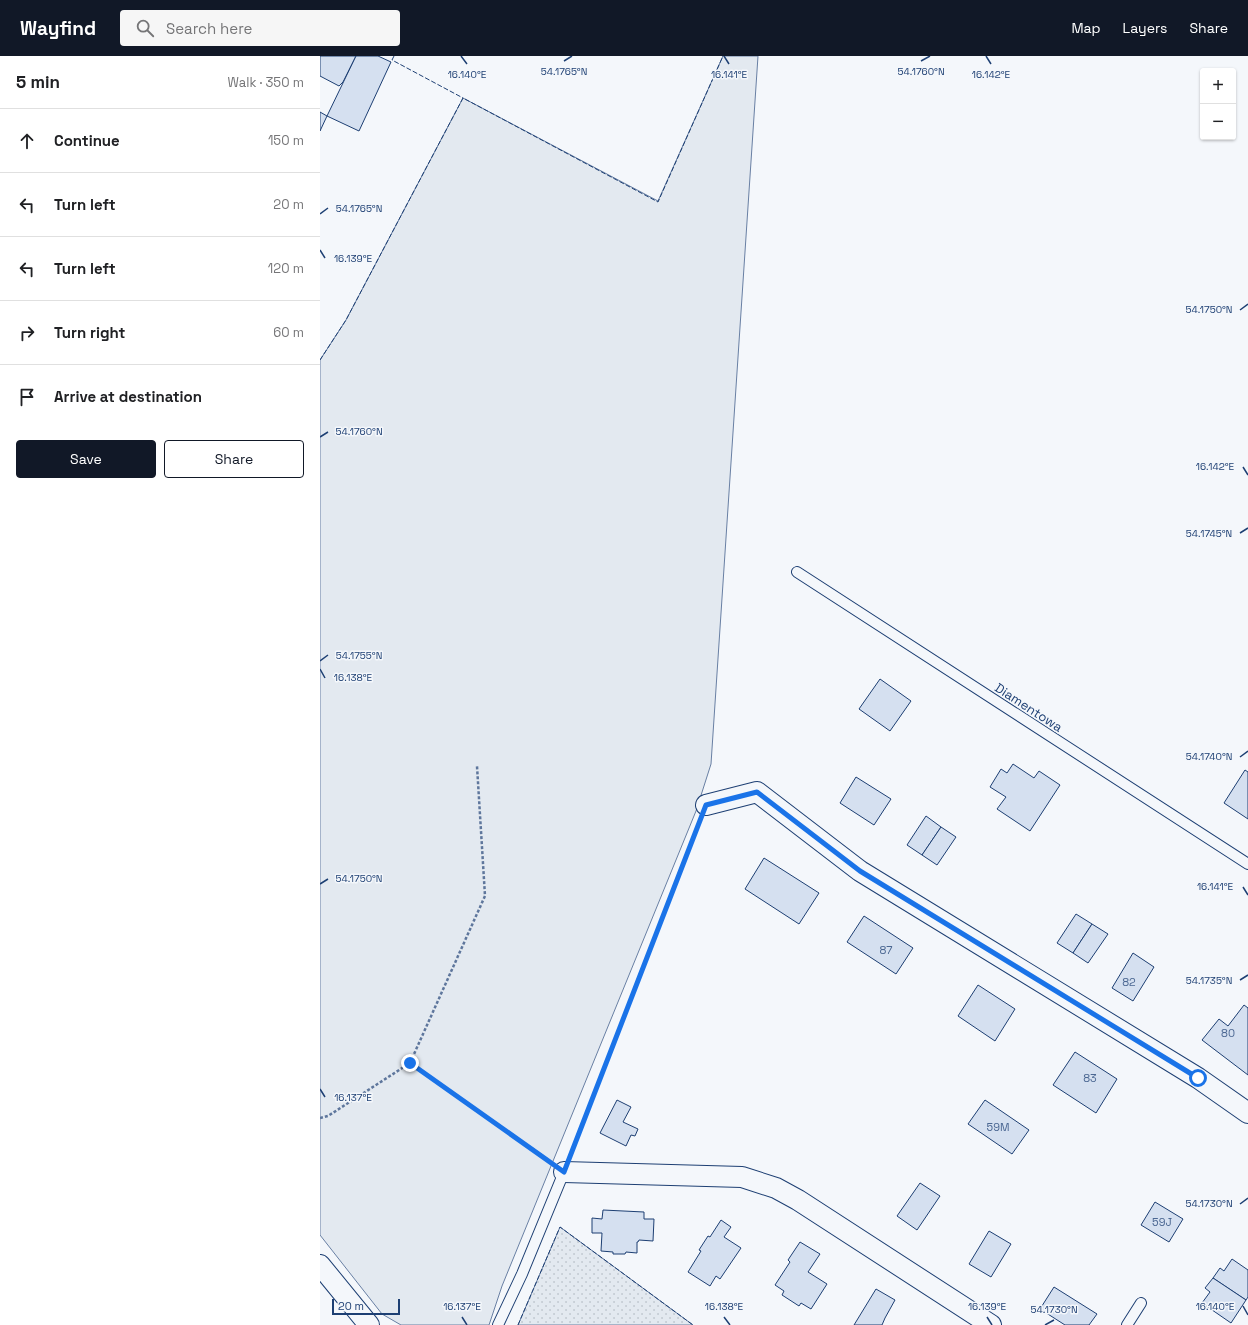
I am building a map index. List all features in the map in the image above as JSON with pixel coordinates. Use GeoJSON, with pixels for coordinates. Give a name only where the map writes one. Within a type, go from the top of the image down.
{"type":"FeatureCollection","features":[{"type":"Feature","properties":{"kind":"street"},"geometry":{"type":"LineString","coordinates":[[706,805],[757,792],[860,871],[1198,1078],[1248,1113]]}},
{"type":"Feature","properties":{"kind":"street"},"geometry":{"type":"LineString","coordinates":[[564,1172],[742,1177],[776,1188],[798,1200],[991,1325]]}},
{"type":"Feature","properties":{"kind":"street"},"geometry":{"type":"LineString","coordinates":[[320,1265],[369,1325]]}},
{"type":"Feature","properties":{"kind":"lane","name":"Diamentowa"},"geometry":{"type":"LineString","coordinates":[[797,572],[1248,864]]}},
{"type":"Feature","properties":{"kind":"lane"},"geometry":{"type":"LineString","coordinates":[[498,1325],[522,1274],[564,1172]]}},
{"type":"Feature","properties":{"kind":"lane"},"geometry":{"type":"LineString","coordinates":[[1127,1325],[1141,1303]]}},
{"type":"Feature","properties":{"kind":"path"},"geometry":{"type":"LineString","coordinates":[[320,1118],[328,1116],[410,1063],[485,896],[477,766]]}},
{"type":"Feature","properties":{"kind":"path"},"geometry":{"type":"LineString","coordinates":[[410,1063],[564,1172],[706,805]]}},
{"type":"Feature","properties":{"kind":"shaded area"},"geometry":{"type":"Polygon","coordinates":[[[723,56],[758,56],[711,764],[696,811],[502,1286],[489,1325],[401,1325],[382,1314],[320,1235],[320,360],[346,320],[463,98],[658,201],[723,56]]]}},
{"type":"Feature","properties":{"kind":"shaded area"},"geometry":{"type":"Polygon","coordinates":[[[560,1227],[693,1325],[518,1325],[560,1227]]]}},
{"type":"Feature","properties":{"kind":"building"},"geometry":{"type":"Polygon","coordinates":[[[320,56],[356,56],[343,82],[339,86],[320,76],[320,56]]]}},
{"type":"Feature","properties":{"kind":"building"},"geometry":{"type":"Polygon","coordinates":[[[356,56],[378,56],[391,62],[359,131],[327,116],[356,56]]]}},
{"type":"Feature","properties":{"kind":"building"},"geometry":{"type":"Polygon","coordinates":[[[320,112],[327,116],[320,131],[320,112]]]}},
{"type":"Feature","properties":{"kind":"building"},"geometry":{"type":"Polygon","coordinates":[[[880,679],[911,701],[890,731],[859,709],[880,679]]]}},
{"type":"Feature","properties":{"kind":"building"},"geometry":{"type":"Polygon","coordinates":[[[1013,764],[1034,778],[1039,771],[1060,785],[1030,831],[997,809],[1006,797],[990,787],[1001,769],[1007,773],[1013,764]]]}},
{"type":"Feature","properties":{"kind":"building"},"geometry":{"type":"Polygon","coordinates":[[[1245,770],[1248,772],[1248,819],[1224,803],[1245,770]]]}},
{"type":"Feature","properties":{"kind":"building"},"geometry":{"type":"Polygon","coordinates":[[[856,777],[891,799],[874,825],[840,803],[856,777]]]}},
{"type":"Feature","properties":{"kind":"building"},"geometry":{"type":"Polygon","coordinates":[[[926,816],[941,827],[922,855],[907,845],[926,816]]]}},
{"type":"Feature","properties":{"kind":"building"},"geometry":{"type":"Polygon","coordinates":[[[941,827],[956,837],[937,865],[922,855],[941,827]]]}},
{"type":"Feature","properties":{"kind":"building"},"geometry":{"type":"Polygon","coordinates":[[[764,858],[819,893],[799,924],[745,889],[764,858]]]}},
{"type":"Feature","properties":{"kind":"building"},"geometry":{"type":"Polygon","coordinates":[[[1076,914],[1092,924],[1073,953],[1057,943],[1076,914]]]}},
{"type":"Feature","properties":{"kind":"building"},"geometry":{"type":"Polygon","coordinates":[[[864,916],[913,948],[896,974],[847,942],[864,916]]]}},
{"type":"Feature","properties":{"kind":"building"},"geometry":{"type":"Polygon","coordinates":[[[1092,924],[1108,934],[1088,963],[1073,953],[1092,924]]]}},
{"type":"Feature","properties":{"kind":"building"},"geometry":{"type":"Polygon","coordinates":[[[1133,953],[1154,967],[1133,1001],[1112,988],[1133,953]]]}},
{"type":"Feature","properties":{"kind":"building"},"geometry":{"type":"Polygon","coordinates":[[[978,985],[1015,1009],[995,1041],[958,1016],[978,985]]]}},
{"type":"Feature","properties":{"kind":"building"},"geometry":{"type":"Polygon","coordinates":[[[1244,1005],[1248,1008],[1248,1075],[1202,1040],[1219,1019],[1228,1026],[1244,1005]]]}},
{"type":"Feature","properties":{"kind":"building"},"geometry":{"type":"Polygon","coordinates":[[[1075,1052],[1117,1079],[1096,1113],[1053,1085],[1075,1052]]]}},
{"type":"Feature","properties":{"kind":"building"},"geometry":{"type":"Polygon","coordinates":[[[617,1100],[631,1107],[623,1122],[638,1129],[635,1136],[631,1135],[626,1146],[600,1133],[617,1100]]]}},
{"type":"Feature","properties":{"kind":"building"},"geometry":{"type":"Polygon","coordinates":[[[985,1100],[1029,1130],[1012,1154],[968,1124],[985,1100]]]}},
{"type":"Feature","properties":{"kind":"building"},"geometry":{"type":"Polygon","coordinates":[[[920,1183],[940,1196],[917,1230],[897,1216],[920,1183]]]}},
{"type":"Feature","properties":{"kind":"building"},"geometry":{"type":"Polygon","coordinates":[[[1155,1202],[1183,1219],[1169,1242],[1141,1225],[1155,1202]]]}},
{"type":"Feature","properties":{"kind":"building"},"geometry":{"type":"Polygon","coordinates":[[[603,1210],[644,1212],[644,1219],[654,1219],[653,1241],[639,1240],[637,1242],[637,1253],[626,1252],[625,1254],[613,1254],[613,1252],[601,1251],[602,1233],[592,1233],[592,1218],[602,1219],[603,1210]]]}},
{"type":"Feature","properties":{"kind":"building"},"geometry":{"type":"Polygon","coordinates":[[[721,1220],[731,1227],[724,1237],[741,1248],[720,1279],[716,1276],[710,1286],[688,1272],[701,1251],[699,1250],[721,1220]]]}},
{"type":"Feature","properties":{"kind":"building"},"geometry":{"type":"Polygon","coordinates":[[[989,1231],[1011,1244],[991,1277],[969,1264],[989,1231]]]}},
{"type":"Feature","properties":{"kind":"building"},"geometry":{"type":"Polygon","coordinates":[[[800,1242],[820,1254],[808,1272],[827,1284],[811,1309],[801,1303],[799,1306],[782,1295],[784,1291],[775,1285],[790,1262],[788,1260],[800,1242]]]}},
{"type":"Feature","properties":{"kind":"building"},"geometry":{"type":"Polygon","coordinates":[[[1232,1259],[1248,1270],[1248,1297],[1246,1300],[1213,1278],[1220,1268],[1224,1271],[1232,1259]]]}},
{"type":"Feature","properties":{"kind":"building"},"geometry":{"type":"Polygon","coordinates":[[[1213,1278],[1246,1300],[1231,1323],[1202,1303],[1210,1292],[1205,1288],[1213,1278]]]}},
{"type":"Feature","properties":{"kind":"building"},"geometry":{"type":"Polygon","coordinates":[[[1054,1287],[1097,1314],[1089,1325],[1065,1325],[1040,1309],[1054,1287]]]}},
{"type":"Feature","properties":{"kind":"building"},"geometry":{"type":"Polygon","coordinates":[[[876,1289],[895,1300],[882,1325],[854,1325],[876,1289]]]}},
{"type":"Feature","properties":{"kind":"fence"},"geometry":{"type":"LineString","coordinates":[[394,56],[392,60],[463,98]]}},
{"type":"Feature","properties":{"kind":"fence"},"geometry":{"type":"LineString","coordinates":[[320,360],[346,320],[463,98],[658,202],[723,56]]}},
{"type":"Feature","properties":{"kind":"fence"},"geometry":{"type":"LineString","coordinates":[[518,1325],[560,1227],[693,1325]]}},
{"type":"Feature","properties":{"kind":"route"},"geometry":{"type":"LineString","coordinates":[[410,1063],[564,1172],[706,805],[757,792],[860,871],[1198,1078]]}}]}
